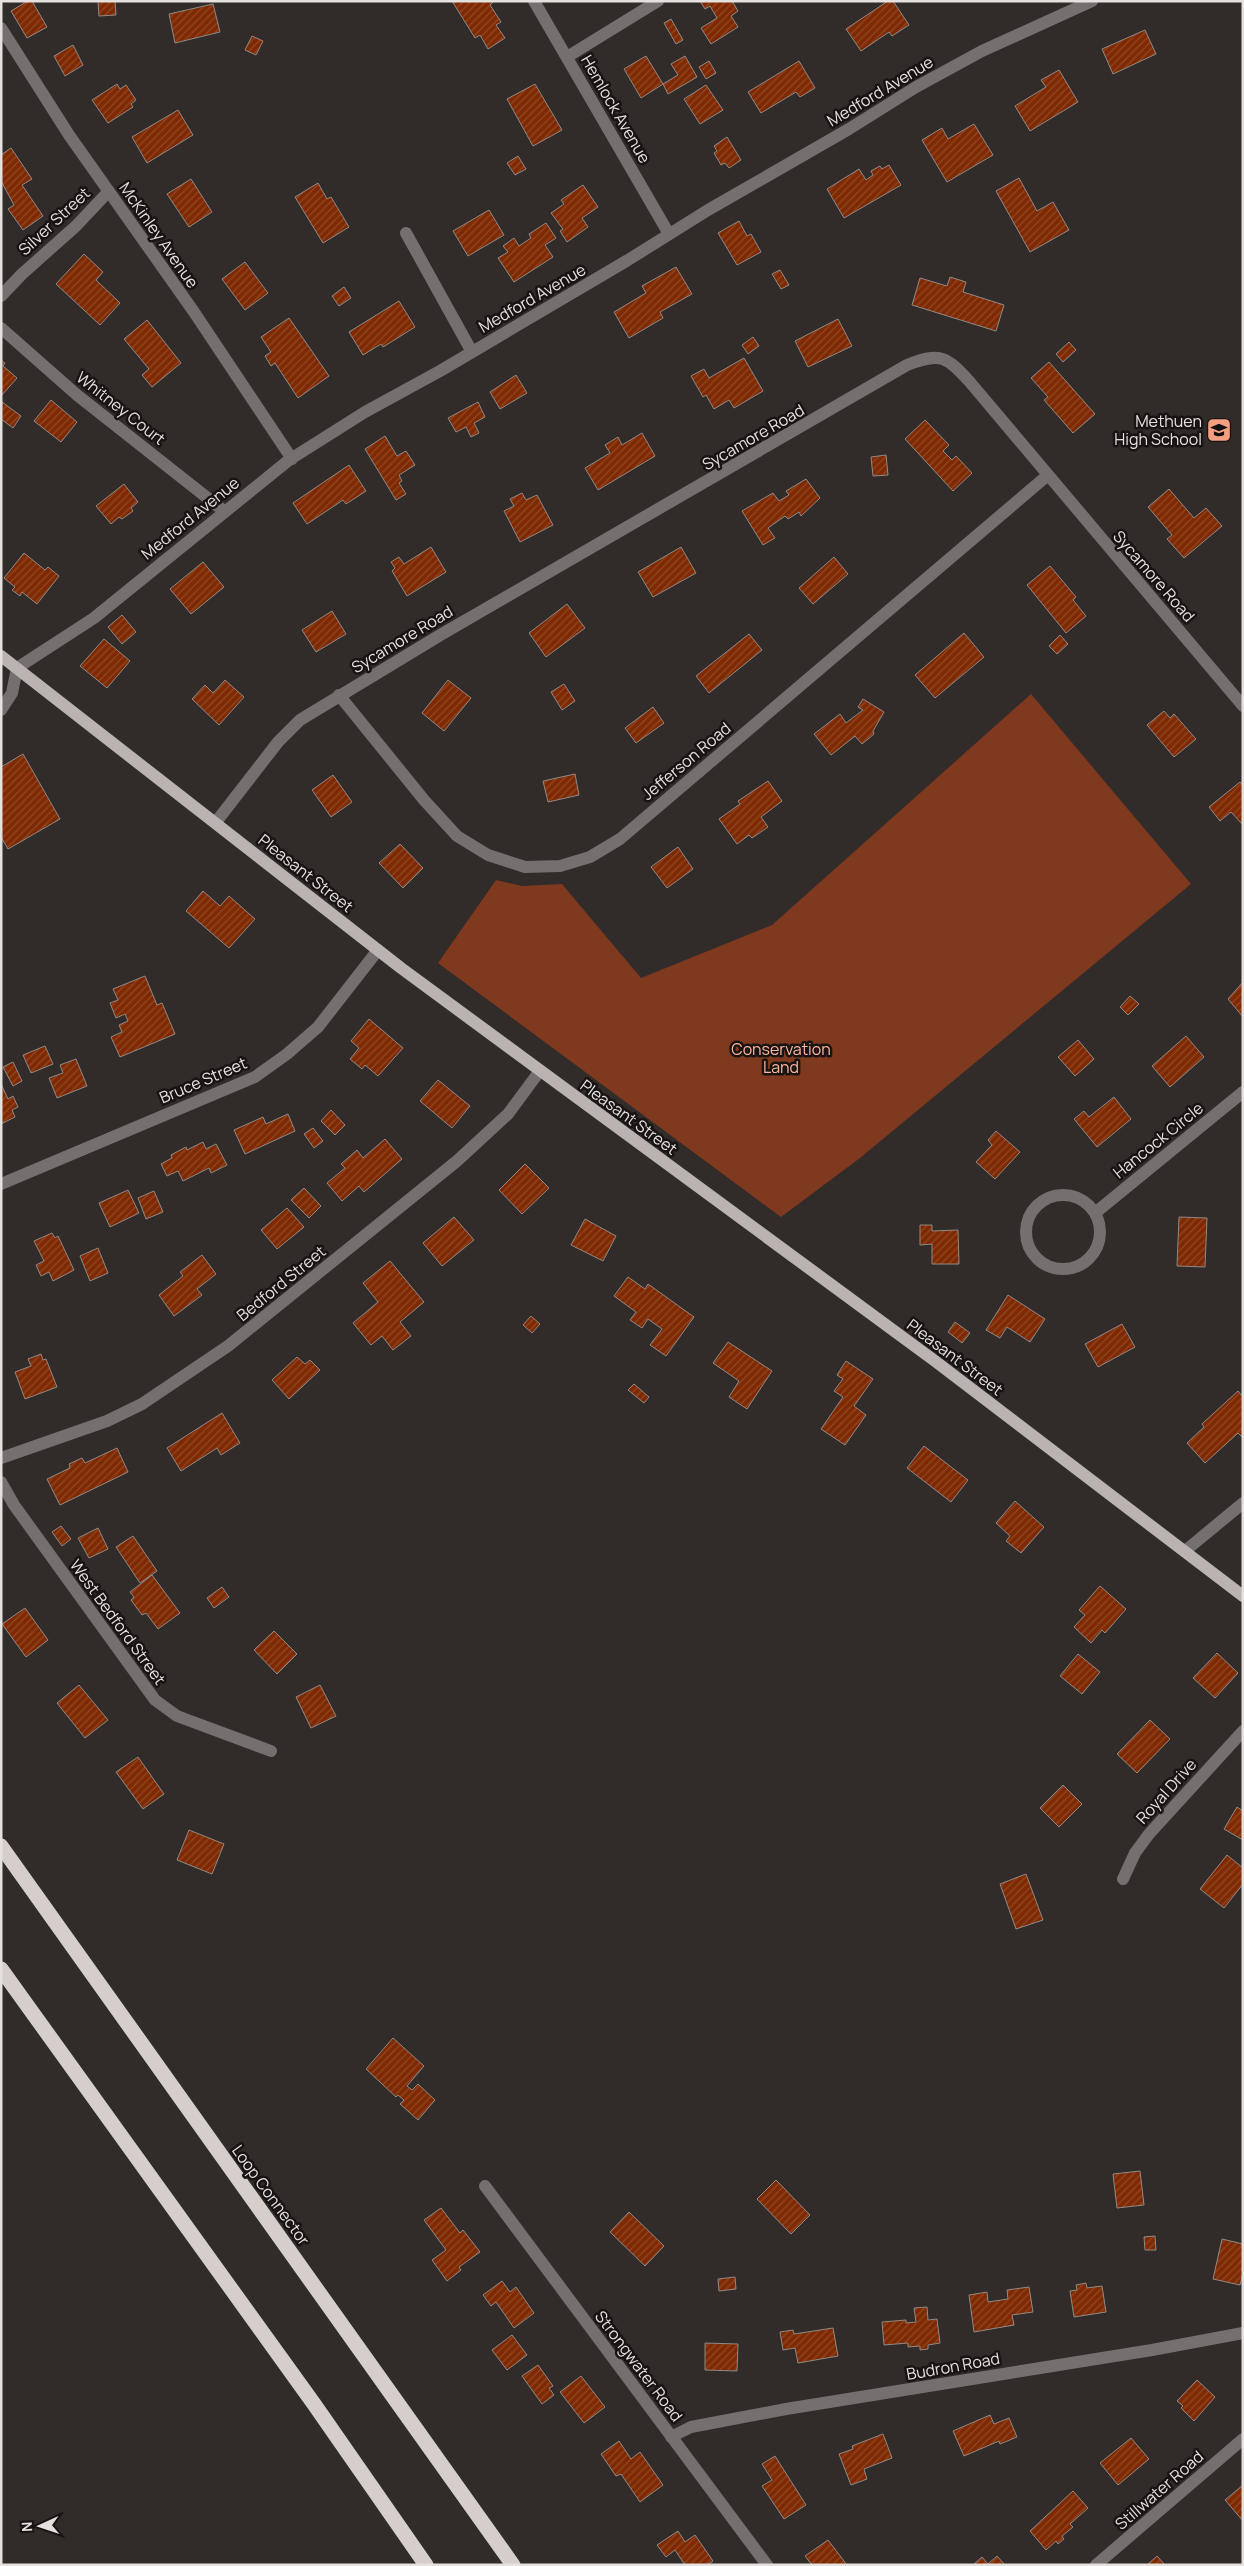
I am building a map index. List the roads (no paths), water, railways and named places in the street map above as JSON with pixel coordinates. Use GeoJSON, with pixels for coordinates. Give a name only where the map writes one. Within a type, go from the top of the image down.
{"type":"FeatureCollection","features":[{"type":"Feature","properties":{"kind":"highway","name":"Loop Connector"},"geometry":{"type":"LineString","coordinates":[[1,1846],[513,2565]]}},
{"type":"Feature","properties":{"kind":"highway"},"geometry":{"type":"LineString","coordinates":[[1,1969],[308,2396],[426,2565]]}},
{"type":"Feature","properties":{"kind":"main road","name":"Pleasant Street"},"geometry":{"type":"LineString","coordinates":[[1,656],[378,950],[539,1072],[934,1361],[1243,1596]]}},
{"type":"Feature","properties":{"kind":"street","name":"Hemlock Avenue"},"geometry":{"type":"LineString","coordinates":[[534,1],[669,234]]}},
{"type":"Feature","properties":{"kind":"street"},"geometry":{"type":"LineString","coordinates":[[567,57],[658,1]]}},
{"type":"Feature","properties":{"kind":"street","name":"Medford Avenue"},"geometry":{"type":"LineString","coordinates":[[17,668],[94,618],[224,511],[292,459],[365,412],[472,352],[973,55],[1092,1]]}},
{"type":"Feature","properties":{"kind":"street","name":"McKinley Avenue"},"geometry":{"type":"LineString","coordinates":[[1,28],[70,135],[194,312],[292,459]]}},
{"type":"Feature","properties":{"kind":"street","name":"Silver Street"},"geometry":{"type":"LineString","coordinates":[[1,296],[22,274],[76,226],[109,191]]}},
{"type":"Feature","properties":{"kind":"street"},"geometry":{"type":"LineString","coordinates":[[406,233],[472,352]]}},
{"type":"Feature","properties":{"kind":"street","name":"Whitney Court"},"geometry":{"type":"LineString","coordinates":[[1,328],[78,395],[224,511]]}},
{"type":"Feature","properties":{"kind":"street","name":"Sycamore Road"},"geometry":{"type":"LineString","coordinates":[[216,822],[278,742],[300,720],[339,695],[907,365],[929,357],[951,361],[1243,706]]}},
{"type":"Feature","properties":{"kind":"street","name":"Jefferson Road"},"geometry":{"type":"LineString","coordinates":[[339,695],[424,800],[457,836],[488,855],[525,867],[560,866],[582,859],[620,839],[1048,475]]}},
{"type":"Feature","properties":{"kind":"street"},"geometry":{"type":"LineString","coordinates":[[1,710],[12,693],[17,668]]}},
{"type":"Feature","properties":{"kind":"street","name":"Bruce Street"},"geometry":{"type":"LineString","coordinates":[[1,1184],[255,1077],[287,1054],[318,1027],[378,950]]}},
{"type":"Feature","properties":{"kind":"street","name":"Bedford Street"},"geometry":{"type":"LineString","coordinates":[[1,1458],[107,1421],[142,1404],[228,1346],[457,1161],[508,1114],[539,1072]]}},
{"type":"Feature","properties":{"kind":"street","name":"Hancock Circle"},"geometry":{"type":"LineString","coordinates":[[1095,1213],[1243,1092]]}},
{"type":"Feature","properties":{"kind":"street"},"geometry":{"type":"LineString","coordinates":[[1066,1195],[1078,1198],[1095,1213],[1100,1238],[1095,1251],[1082,1264],[1064,1270],[1051,1268],[1040,1262],[1031,1252],[1026,1240],[1026,1228],[1035,1207],[1044,1200],[1066,1195]]}},
{"type":"Feature","properties":{"kind":"street","name":"West Bedford Street"},"geometry":{"type":"LineString","coordinates":[[1,1482],[14,1505],[155,1700],[177,1716],[271,1751]]}},
{"type":"Feature","properties":{"kind":"street"},"geometry":{"type":"LineString","coordinates":[[1185,1551],[1243,1503]]}},
{"type":"Feature","properties":{"kind":"street","name":"Royal Drive"},"geometry":{"type":"LineString","coordinates":[[1123,1879],[1135,1853],[1148,1834],[1243,1731]]}},
{"type":"Feature","properties":{"kind":"street","name":"Strongwater Road"},"geometry":{"type":"LineString","coordinates":[[486,2186],[767,2565]]}},
{"type":"Feature","properties":{"kind":"street","name":"Budron Road"},"geometry":{"type":"LineString","coordinates":[[672,2437],[691,2426],[786,2408],[1152,2350],[1243,2333]]}},
{"type":"Feature","properties":{"kind":"street","name":"Stillwater Road"},"geometry":{"type":"LineString","coordinates":[[1096,2565],[1243,2439]]}},
{"type":"Feature","properties":{"kind":"place","name":"Methuen High School"},"geometry":{"type":"Point","coordinates":[1219,430]}},
{"type":"Feature","properties":{"kind":"park label","name":"Conservation Land"},"geometry":{"type":"Point","coordinates":[781,1058]}}]}
